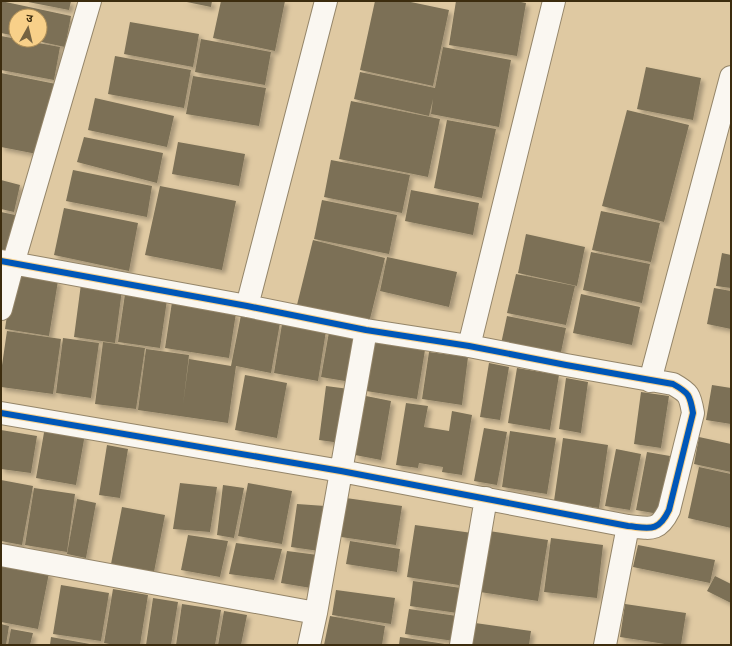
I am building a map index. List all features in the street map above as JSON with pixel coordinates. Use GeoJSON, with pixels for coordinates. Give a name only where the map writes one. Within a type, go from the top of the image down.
{"type":"FeatureCollection","features":[{"type":"Feature","properties":{"kind":"street"},"geometry":{"type":"LineString","coordinates":[[1,309],[7,263],[90,1]]}},
{"type":"Feature","properties":{"kind":"street"},"geometry":{"type":"LineString","coordinates":[[247,306],[326,1]]}},
{"type":"Feature","properties":{"kind":"street"},"geometry":{"type":"LineString","coordinates":[[470,346],[554,1]]}},
{"type":"Feature","properties":{"kind":"street"},"geometry":{"type":"LineString","coordinates":[[650,381],[731,77]]}},
{"type":"Feature","properties":{"kind":"street"},"geometry":{"type":"LineString","coordinates":[[1,413],[341,471],[628,526],[654,527],[658,526],[665,519],[673,497],[693,413],[686,391],[674,384],[650,381],[470,346],[366,330],[247,306],[7,263]]}},
{"type":"Feature","properties":{"kind":"street"},"geometry":{"type":"LineString","coordinates":[[309,645],[366,330]]}},
{"type":"Feature","properties":{"kind":"street"},"geometry":{"type":"LineString","coordinates":[[461,645],[486,498]]}},
{"type":"Feature","properties":{"kind":"street"},"geometry":{"type":"LineString","coordinates":[[605,645],[628,526]]}},
{"type":"Feature","properties":{"kind":"street"},"geometry":{"type":"LineString","coordinates":[[1,555],[316,612]]}},
{"type":"Feature","properties":{"kind":"building"},"geometry":{"type":"Polygon","coordinates":[[[1,1],[34,8],[8,8],[8,34],[1,33],[1,1]]]}},
{"type":"Feature","properties":{"kind":"building"},"geometry":{"type":"Polygon","coordinates":[[[23,1],[71,1],[69,10],[23,1]]]}},
{"type":"Feature","properties":{"kind":"building"},"geometry":{"type":"Polygon","coordinates":[[[182,1],[212,1],[211,7],[182,1]]]}},
{"type":"Feature","properties":{"kind":"building"},"geometry":{"type":"Polygon","coordinates":[[[221,1],[285,1],[275,51],[213,38],[221,1]]]}},
{"type":"Feature","properties":{"kind":"building"},"geometry":{"type":"Polygon","coordinates":[[[375,1],[406,1],[449,10],[433,86],[360,70],[375,1]]]}},
{"type":"Feature","properties":{"kind":"building"},"geometry":{"type":"Polygon","coordinates":[[[456,1],[516,1],[526,3],[517,56],[449,45],[456,1]]]}},
{"type":"Feature","properties":{"kind":"building"},"geometry":{"type":"Polygon","coordinates":[[[48,11],[71,16],[65,47],[48,43],[48,11]]]}},
{"type":"Feature","properties":{"kind":"building"},"geometry":{"type":"Polygon","coordinates":[[[130,22],[199,34],[193,67],[124,54],[130,22]]]}},
{"type":"Feature","properties":{"kind":"building"},"geometry":{"type":"Polygon","coordinates":[[[1,36],[8,37],[8,48],[48,48],[48,45],[60,47],[54,80],[1,70],[1,36]]]}},
{"type":"Feature","properties":{"kind":"building"},"geometry":{"type":"Polygon","coordinates":[[[201,39],[271,52],[265,85],[195,72],[201,39]]]}},
{"type":"Feature","properties":{"kind":"building"},"geometry":{"type":"Polygon","coordinates":[[[443,47],[511,60],[499,127],[431,114],[433,99],[429,116],[354,99],[360,72],[435,88],[443,47]]]}},
{"type":"Feature","properties":{"kind":"building"},"geometry":{"type":"Polygon","coordinates":[[[115,56],[191,70],[184,108],[108,94],[115,56]]]}},
{"type":"Feature","properties":{"kind":"building"},"geometry":{"type":"Polygon","coordinates":[[[646,67],[701,78],[693,120],[637,109],[646,67]]]}},
{"type":"Feature","properties":{"kind":"building"},"geometry":{"type":"Polygon","coordinates":[[[1,73],[56,84],[42,155],[1,147],[1,73]]]}},
{"type":"Feature","properties":{"kind":"building"},"geometry":{"type":"Polygon","coordinates":[[[193,76],[266,88],[259,126],[186,114],[193,76]]]}},
{"type":"Feature","properties":{"kind":"building"},"geometry":{"type":"Polygon","coordinates":[[[95,98],[174,116],[167,147],[88,130],[95,98]]]}},
{"type":"Feature","properties":{"kind":"building"},"geometry":{"type":"Polygon","coordinates":[[[351,101],[440,119],[428,177],[339,159],[351,101]]]}},
{"type":"Feature","properties":{"kind":"building"},"geometry":{"type":"Polygon","coordinates":[[[627,110],[689,125],[664,222],[602,206],[627,110]]]}},
{"type":"Feature","properties":{"kind":"building"},"geometry":{"type":"Polygon","coordinates":[[[447,120],[496,129],[482,198],[434,188],[447,120]]]}},
{"type":"Feature","properties":{"kind":"building"},"geometry":{"type":"Polygon","coordinates":[[[84,137],[163,153],[157,183],[77,162],[84,137]]]}},
{"type":"Feature","properties":{"kind":"building"},"geometry":{"type":"Polygon","coordinates":[[[178,142],[245,154],[239,186],[172,174],[178,142]]]}},
{"type":"Feature","properties":{"kind":"building"},"geometry":{"type":"Polygon","coordinates":[[[331,160],[410,175],[402,213],[324,197],[331,160]]]}},
{"type":"Feature","properties":{"kind":"building"},"geometry":{"type":"Polygon","coordinates":[[[73,170],[152,186],[147,217],[66,201],[73,170]]]}},
{"type":"Feature","properties":{"kind":"building"},"geometry":{"type":"Polygon","coordinates":[[[1,180],[20,185],[14,212],[1,209],[1,180]]]}},
{"type":"Feature","properties":{"kind":"building"},"geometry":{"type":"Polygon","coordinates":[[[160,186],[236,201],[222,270],[145,255],[160,186]]]}},
{"type":"Feature","properties":{"kind":"building"},"geometry":{"type":"Polygon","coordinates":[[[411,190],[479,203],[473,235],[405,221],[411,190]]]}},
{"type":"Feature","properties":{"kind":"building"},"geometry":{"type":"Polygon","coordinates":[[[322,200],[397,215],[389,254],[314,239],[322,200]]]}},
{"type":"Feature","properties":{"kind":"building"},"geometry":{"type":"Polygon","coordinates":[[[64,208],[138,223],[129,271],[54,255],[64,208]]]}},
{"type":"Feature","properties":{"kind":"building"},"geometry":{"type":"Polygon","coordinates":[[[601,211],[660,223],[651,262],[592,250],[601,211]]]}},
{"type":"Feature","properties":{"kind":"building"},"geometry":{"type":"Polygon","coordinates":[[[1,212],[20,216],[13,252],[1,250],[1,212]]]}},
{"type":"Feature","properties":{"kind":"building"},"geometry":{"type":"Polygon","coordinates":[[[526,234],[585,247],[577,286],[518,273],[526,234]]]}},
{"type":"Feature","properties":{"kind":"building"},"geometry":{"type":"Polygon","coordinates":[[[313,240],[385,258],[368,327],[296,309],[313,240]]]}},
{"type":"Feature","properties":{"kind":"building"},"geometry":{"type":"Polygon","coordinates":[[[591,252],[650,264],[642,303],[583,290],[591,252]]]}},
{"type":"Feature","properties":{"kind":"building"},"geometry":{"type":"Polygon","coordinates":[[[722,253],[731,255],[731,288],[716,286],[722,253]]]}},
{"type":"Feature","properties":{"kind":"building"},"geometry":{"type":"Polygon","coordinates":[[[387,257],[457,272],[449,307],[380,291],[387,257]]]}},
{"type":"Feature","properties":{"kind":"building"},"geometry":{"type":"Polygon","coordinates":[[[516,274],[575,286],[566,325],[507,313],[516,274]]]}},
{"type":"Feature","properties":{"kind":"building"},"geometry":{"type":"Polygon","coordinates":[[[13,275],[58,281],[49,336],[5,329],[13,275]]]}},
{"type":"Feature","properties":{"kind":"building"},"geometry":{"type":"Polygon","coordinates":[[[81,284],[122,290],[115,343],[74,337],[81,284]]]}},
{"type":"Feature","properties":{"kind":"building"},"geometry":{"type":"Polygon","coordinates":[[[714,288],[731,291],[731,329],[707,324],[714,288]]]}},
{"type":"Feature","properties":{"kind":"building"},"geometry":{"type":"Polygon","coordinates":[[[125,294],[167,300],[160,348],[118,342],[125,294]]]}},
{"type":"Feature","properties":{"kind":"building"},"geometry":{"type":"Polygon","coordinates":[[[581,294],[640,307],[632,345],[573,333],[581,294]]]}},
{"type":"Feature","properties":{"kind":"building"},"geometry":{"type":"Polygon","coordinates":[[[172,302],[236,313],[229,358],[165,348],[172,302]]]}},
{"type":"Feature","properties":{"kind":"building"},"geometry":{"type":"Polygon","coordinates":[[[241,315],[280,323],[271,373],[236,366],[228,423],[138,410],[146,349],[189,355],[183,405],[189,359],[231,366],[241,315]]]}},
{"type":"Feature","properties":{"kind":"building"},"geometry":{"type":"Polygon","coordinates":[[[507,316],[566,328],[560,357],[501,344],[507,316]]]}},
{"type":"Feature","properties":{"kind":"building"},"geometry":{"type":"Polygon","coordinates":[[[282,324],[326,331],[318,381],[274,373],[282,324]]]}},
{"type":"Feature","properties":{"kind":"building"},"geometry":{"type":"Polygon","coordinates":[[[7,331],[61,339],[53,394],[1,387],[1,372],[7,331]]]}},
{"type":"Feature","properties":{"kind":"building"},"geometry":{"type":"Polygon","coordinates":[[[329,332],[357,337],[351,382],[321,377],[329,332]]]}},
{"type":"Feature","properties":{"kind":"building"},"geometry":{"type":"Polygon","coordinates":[[[63,338],[99,343],[91,398],[56,393],[63,338]]]}},
{"type":"Feature","properties":{"kind":"building"},"geometry":{"type":"Polygon","coordinates":[[[103,342],[145,348],[136,409],[95,404],[103,342]]]}},
{"type":"Feature","properties":{"kind":"building"},"geometry":{"type":"Polygon","coordinates":[[[374,342],[425,350],[417,399],[366,391],[374,342]]]}},
{"type":"Feature","properties":{"kind":"building"},"geometry":{"type":"Polygon","coordinates":[[[429,352],[468,357],[462,405],[422,399],[429,352]]]}},
{"type":"Feature","properties":{"kind":"building"},"geometry":{"type":"Polygon","coordinates":[[[489,363],[509,367],[500,420],[480,417],[489,363]]]}},
{"type":"Feature","properties":{"kind":"building"},"geometry":{"type":"Polygon","coordinates":[[[517,368],[559,375],[550,430],[508,423],[517,368]]]}},
{"type":"Feature","properties":{"kind":"building"},"geometry":{"type":"Polygon","coordinates":[[[245,375],[287,383],[277,438],[235,430],[245,375]]]}},
{"type":"Feature","properties":{"kind":"building"},"geometry":{"type":"Polygon","coordinates":[[[566,378],[588,382],[581,433],[559,429],[566,378]]]}},
{"type":"Feature","properties":{"kind":"building"},"geometry":{"type":"Polygon","coordinates":[[[712,385],[731,388],[731,424],[706,420],[712,385]]]}},
{"type":"Feature","properties":{"kind":"building"},"geometry":{"type":"Polygon","coordinates":[[[326,386],[349,389],[341,443],[319,440],[326,386]]]}},
{"type":"Feature","properties":{"kind":"building"},"geometry":{"type":"Polygon","coordinates":[[[641,392],[669,396],[661,448],[634,444],[641,392]]]}},
{"type":"Feature","properties":{"kind":"building"},"geometry":{"type":"Polygon","coordinates":[[[366,396],[391,401],[381,460],[355,455],[366,396]]]}},
{"type":"Feature","properties":{"kind":"building"},"geometry":{"type":"Polygon","coordinates":[[[406,403],[428,406],[424,427],[449,431],[452,411],[472,415],[462,475],[442,472],[443,467],[419,463],[418,468],[396,465],[406,403]]]}},
{"type":"Feature","properties":{"kind":"building"},"geometry":{"type":"Polygon","coordinates":[[[45,427],[85,434],[76,485],[36,478],[45,427]]]}},
{"type":"Feature","properties":{"kind":"building"},"geometry":{"type":"Polygon","coordinates":[[[484,428],[507,432],[497,485],[474,481],[484,428]]]}},
{"type":"Feature","properties":{"kind":"building"},"geometry":{"type":"Polygon","coordinates":[[[1,430],[37,436],[31,473],[1,469],[1,430]]]}},
{"type":"Feature","properties":{"kind":"building"},"geometry":{"type":"Polygon","coordinates":[[[510,431],[556,438],[547,494],[502,487],[510,431]]]}},
{"type":"Feature","properties":{"kind":"building"},"geometry":{"type":"Polygon","coordinates":[[[699,437],[731,444],[731,472],[694,464],[699,437]]]}},
{"type":"Feature","properties":{"kind":"building"},"geometry":{"type":"Polygon","coordinates":[[[563,438],[608,445],[599,508],[554,501],[563,438]]]}},
{"type":"Feature","properties":{"kind":"building"},"geometry":{"type":"Polygon","coordinates":[[[107,445],[128,449],[120,498],[99,495],[107,445]]]}},
{"type":"Feature","properties":{"kind":"building"},"geometry":{"type":"Polygon","coordinates":[[[616,449],[641,454],[630,510],[605,506],[616,449]]]}},
{"type":"Feature","properties":{"kind":"building"},"geometry":{"type":"Polygon","coordinates":[[[647,452],[670,456],[659,514],[636,510],[647,452]]]}},
{"type":"Feature","properties":{"kind":"building"},"geometry":{"type":"Polygon","coordinates":[[[699,467],[731,474],[731,528],[688,518],[699,467]]]}},
{"type":"Feature","properties":{"kind":"building"},"geometry":{"type":"Polygon","coordinates":[[[1,480],[33,486],[22,545],[1,541],[1,480]]]}},
{"type":"Feature","properties":{"kind":"building"},"geometry":{"type":"Polygon","coordinates":[[[180,483],[217,487],[210,532],[173,529],[180,483]]]}},
{"type":"Feature","properties":{"kind":"building"},"geometry":{"type":"Polygon","coordinates":[[[248,483],[292,491],[282,544],[238,536],[248,483]]]}},
{"type":"Feature","properties":{"kind":"building"},"geometry":{"type":"Polygon","coordinates":[[[223,485],[244,488],[234,538],[217,535],[223,485]]]}},
{"type":"Feature","properties":{"kind":"building"},"geometry":{"type":"Polygon","coordinates":[[[34,488],[75,494],[67,552],[25,545],[34,488]]]}},
{"type":"Feature","properties":{"kind":"building"},"geometry":{"type":"Polygon","coordinates":[[[346,498],[402,506],[396,545],[341,537],[346,498]]]}},
{"type":"Feature","properties":{"kind":"building"},"geometry":{"type":"Polygon","coordinates":[[[77,499],[96,503],[86,558],[67,554],[77,499]]]}},
{"type":"Feature","properties":{"kind":"building"},"geometry":{"type":"Polygon","coordinates":[[[297,504],[325,506],[319,551],[291,547],[297,504]]]}},
{"type":"Feature","properties":{"kind":"building"},"geometry":{"type":"Polygon","coordinates":[[[122,507],[165,515],[154,572],[111,564],[122,507]]]}},
{"type":"Feature","properties":{"kind":"building"},"geometry":{"type":"Polygon","coordinates":[[[415,525],[472,533],[465,586],[407,577],[415,525]]]}},
{"type":"Feature","properties":{"kind":"building"},"geometry":{"type":"Polygon","coordinates":[[[489,531],[548,540],[538,601],[480,592],[489,531]]]}},
{"type":"Feature","properties":{"kind":"building"},"geometry":{"type":"Polygon","coordinates":[[[188,535],[228,541],[220,577],[181,570],[188,535]]]}},
{"type":"Feature","properties":{"kind":"building"},"geometry":{"type":"Polygon","coordinates":[[[551,538],[603,545],[597,598],[544,592],[551,538]]]}},
{"type":"Feature","properties":{"kind":"building"},"geometry":{"type":"Polygon","coordinates":[[[350,541],[400,549],[397,572],[346,564],[350,541]]]}},
{"type":"Feature","properties":{"kind":"building"},"geometry":{"type":"Polygon","coordinates":[[[236,543],[282,549],[274,580],[229,574],[236,543]]]}},
{"type":"Feature","properties":{"kind":"building"},"geometry":{"type":"Polygon","coordinates":[[[638,545],[715,560],[710,583],[633,567],[638,545]]]}},
{"type":"Feature","properties":{"kind":"building"},"geometry":{"type":"Polygon","coordinates":[[[287,551],[318,555],[311,588],[281,583],[287,551]]]}},
{"type":"Feature","properties":{"kind":"building"},"geometry":{"type":"Polygon","coordinates":[[[2,563],[49,573],[38,629],[1,622],[2,563]]]}},
{"type":"Feature","properties":{"kind":"building"},"geometry":{"type":"Polygon","coordinates":[[[715,576],[731,584],[731,603],[707,591],[715,576]]]}},
{"type":"Feature","properties":{"kind":"building"},"geometry":{"type":"Polygon","coordinates":[[[413,581],[461,588],[457,613],[410,606],[413,581]]]}},
{"type":"Feature","properties":{"kind":"building"},"geometry":{"type":"Polygon","coordinates":[[[61,585],[109,593],[101,641],[53,634],[61,585]]]}},
{"type":"Feature","properties":{"kind":"building"},"geometry":{"type":"Polygon","coordinates":[[[113,589],[148,595],[140,645],[115,645],[104,643],[113,589]]]}},
{"type":"Feature","properties":{"kind":"building"},"geometry":{"type":"Polygon","coordinates":[[[336,590],[395,598],[391,624],[332,615],[336,590]]]}},
{"type":"Feature","properties":{"kind":"building"},"geometry":{"type":"Polygon","coordinates":[[[153,598],[178,602],[171,645],[146,645],[153,598]]]}},
{"type":"Feature","properties":{"kind":"building"},"geometry":{"type":"Polygon","coordinates":[[[182,604],[221,610],[215,645],[176,645],[182,604]]]}},
{"type":"Feature","properties":{"kind":"building"},"geometry":{"type":"Polygon","coordinates":[[[625,604],[686,613],[681,645],[671,645],[620,637],[625,604]]]}},
{"type":"Feature","properties":{"kind":"building"},"geometry":{"type":"Polygon","coordinates":[[[409,609],[457,616],[454,641],[405,634],[409,609]]]}},
{"type":"Feature","properties":{"kind":"building"},"geometry":{"type":"Polygon","coordinates":[[[224,611],[247,615],[241,645],[218,645],[224,611]]]}},
{"type":"Feature","properties":{"kind":"building"},"geometry":{"type":"Polygon","coordinates":[[[330,616],[385,626],[382,645],[324,645],[330,616]]]}},
{"type":"Feature","properties":{"kind":"building"},"geometry":{"type":"Polygon","coordinates":[[[468,622],[531,631],[529,645],[465,645],[468,622]]]}},
{"type":"Feature","properties":{"kind":"building"},"geometry":{"type":"Polygon","coordinates":[[[1,624],[9,626],[6,645],[1,645],[1,624]]]}},
{"type":"Feature","properties":{"kind":"building"},"geometry":{"type":"Polygon","coordinates":[[[11,629],[33,633],[30,645],[8,645],[11,629]]]}},
{"type":"Feature","properties":{"kind":"building"},"geometry":{"type":"Polygon","coordinates":[[[51,637],[90,644],[90,645],[50,645],[51,637]]]}},
{"type":"Feature","properties":{"kind":"building"},"geometry":{"type":"Polygon","coordinates":[[[400,637],[445,644],[445,645],[399,645],[400,637]]]}},
{"type":"Feature","properties":{"kind":"cycle path"},"geometry":{"type":"LineString","coordinates":[[1,261],[247,306],[366,330],[469,346],[673,384],[686,392],[690,398],[693,413],[669,510],[657,526],[647,528],[628,526],[341,471],[1,413]]}}]}
